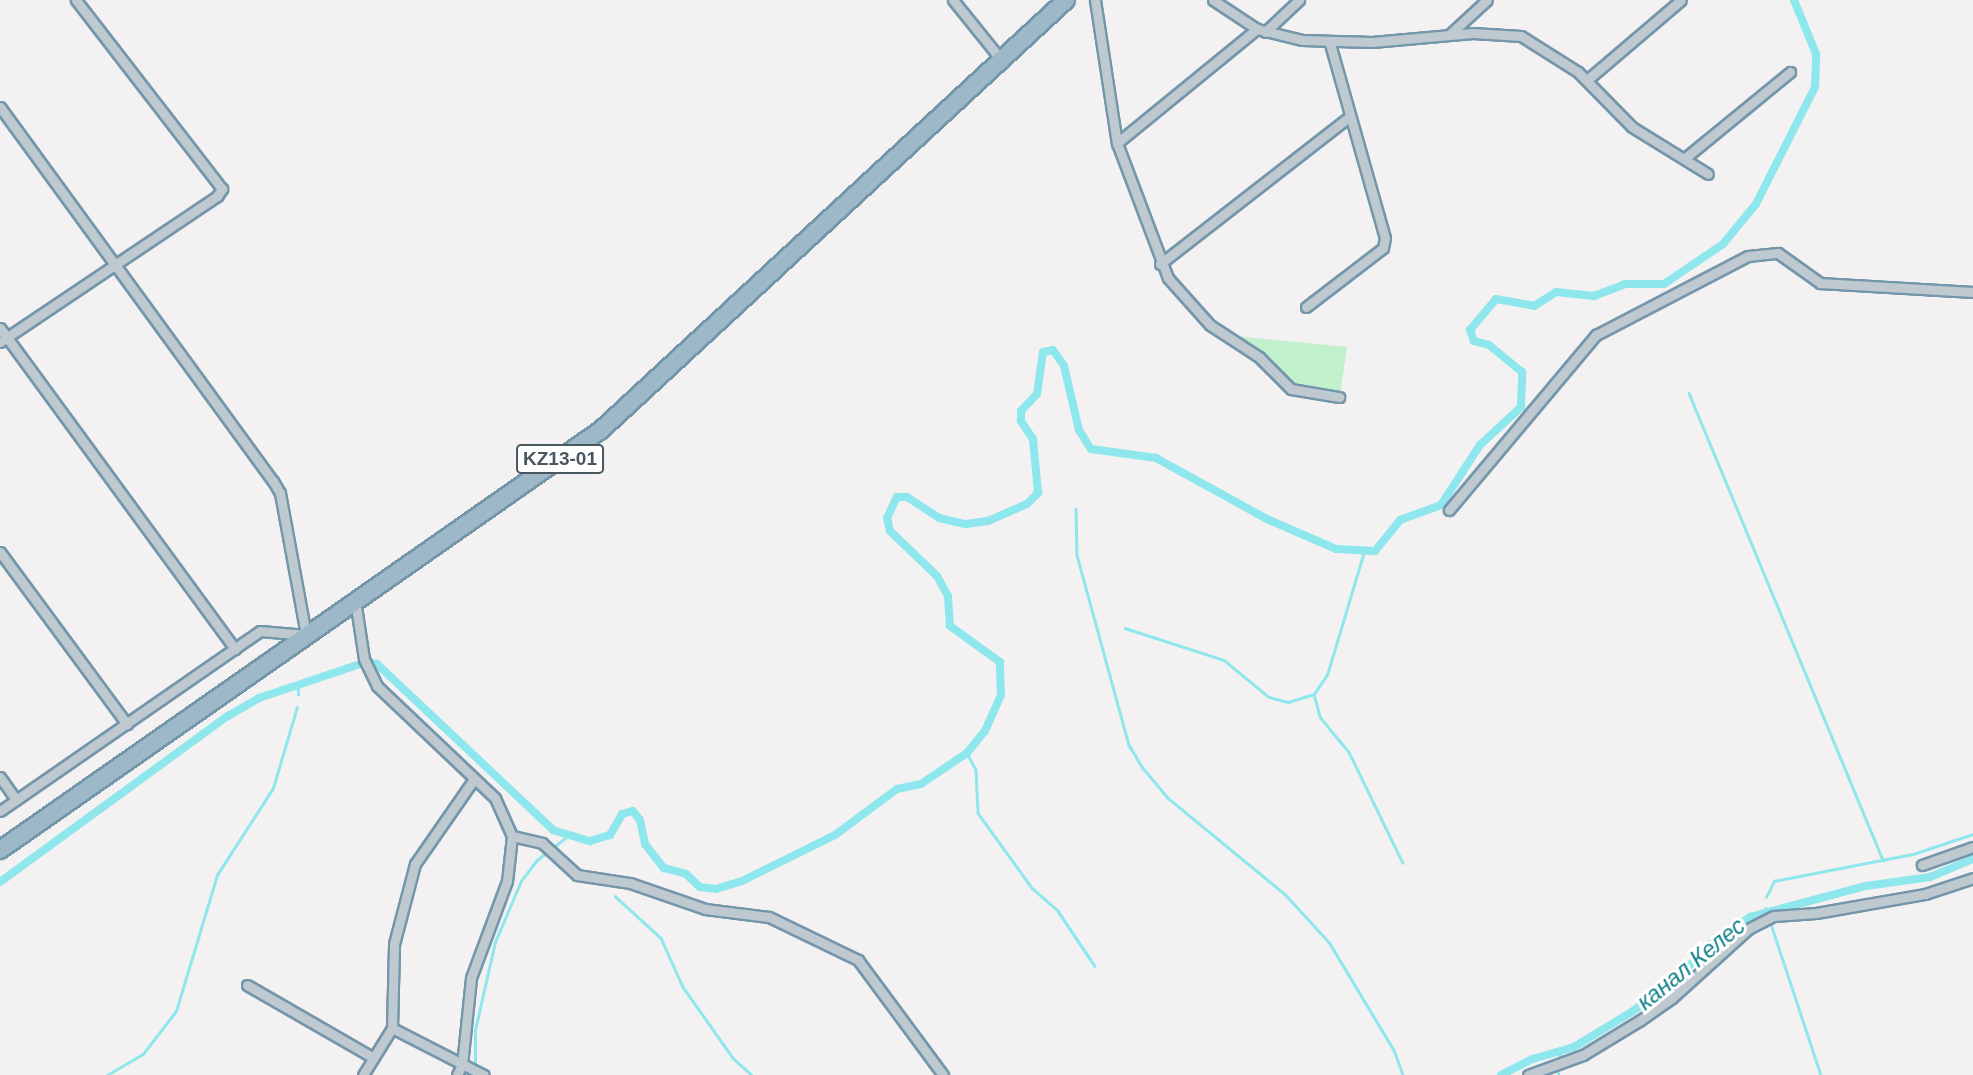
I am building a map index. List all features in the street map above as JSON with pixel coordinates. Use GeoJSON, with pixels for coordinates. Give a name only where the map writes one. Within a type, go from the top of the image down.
{"type":"FeatureCollection","features":[{"type":"Feature","properties":{"kind":"highway","name":"KZ13-01"},"geometry":{"type":"LineString","coordinates":[[0,850],[574,449],[641,397],[1003,62],[1066,0]]}},
{"type":"Feature","properties":{"kind":"street"},"geometry":{"type":"LineString","coordinates":[[4,340],[217,196],[222,189],[76,0]]}},
{"type":"Feature","properties":{"kind":"street"},"geometry":{"type":"LineString","coordinates":[[953,0],[1003,62]]}},
{"type":"Feature","properties":{"kind":"street"},"geometry":{"type":"LineString","coordinates":[[1095,0],[1117,143],[1160,264],[1200,315],[1259,357],[1284,384],[1339,397]]}},
{"type":"Feature","properties":{"kind":"street"},"geometry":{"type":"LineString","coordinates":[[1213,0],[1261,30],[1330,43],[1450,34],[1521,36],[1541,45],[1587,80],[1632,127],[1708,174]]}},
{"type":"Feature","properties":{"kind":"street"},"geometry":{"type":"LineString","coordinates":[[1117,143],[1299,0]]}},
{"type":"Feature","properties":{"kind":"street"},"geometry":{"type":"LineString","coordinates":[[1450,34],[1487,0]]}},
{"type":"Feature","properties":{"kind":"street"},"geometry":{"type":"LineString","coordinates":[[1587,80],[1681,0]]}},
{"type":"Feature","properties":{"kind":"street"},"geometry":{"type":"LineString","coordinates":[[1306,307],[1384,243],[1330,43]]}},
{"type":"Feature","properties":{"kind":"street"},"geometry":{"type":"LineString","coordinates":[[1685,158],[1790,72]]}},
{"type":"Feature","properties":{"kind":"street"},"geometry":{"type":"LineString","coordinates":[[0,107],[280,493],[306,635],[260,631],[0,811]]}},
{"type":"Feature","properties":{"kind":"street"},"geometry":{"type":"LineString","coordinates":[[1160,264],[1349,117]]}},
{"type":"Feature","properties":{"kind":"street"},"geometry":{"type":"LineString","coordinates":[[1449,510],[1596,335],[1748,256],[1778,253],[1821,283],[1973,292]]}},
{"type":"Feature","properties":{"kind":"street"},"geometry":{"type":"LineString","coordinates":[[0,328],[4,340],[235,649]]}},
{"type":"Feature","properties":{"kind":"street"},"geometry":{"type":"LineString","coordinates":[[0,552],[127,724]]}},
{"type":"Feature","properties":{"kind":"street"},"geometry":{"type":"LineString","coordinates":[[355,600],[366,664],[377,686],[495,798],[512,836],[507,881],[471,978],[462,1065],[457,1075]]}},
{"type":"Feature","properties":{"kind":"street"},"geometry":{"type":"LineString","coordinates":[[0,777],[16,800]]}},
{"type":"Feature","properties":{"kind":"street"},"geometry":{"type":"LineString","coordinates":[[363,1075],[392,1028],[394,944],[415,864],[474,779]]}},
{"type":"Feature","properties":{"kind":"street"},"geometry":{"type":"LineString","coordinates":[[512,836],[542,843],[577,875],[630,883],[705,909],[769,917],[858,960],[943,1075]]}},
{"type":"Feature","properties":{"kind":"street"},"geometry":{"type":"LineString","coordinates":[[1922,865],[1973,846]]}},
{"type":"Feature","properties":{"kind":"street"},"geometry":{"type":"LineString","coordinates":[[1528,1075],[1583,1055],[1639,1021],[1748,929],[1774,916],[1816,913],[1925,894],[1973,878]]}},
{"type":"Feature","properties":{"kind":"street"},"geometry":{"type":"LineString","coordinates":[[247,985],[374,1058]]}},
{"type":"Feature","properties":{"kind":"street"},"geometry":{"type":"LineString","coordinates":[[392,1028],[484,1075]]}},
{"type":"Feature","properties":{"kind":"green space"},"geometry":{"type":"Polygon","coordinates":[[[1235,336],[1347,347],[1340,395],[1287,384],[1235,336]]]}},
{"type":"Feature","properties":{"kind":"waterway"},"geometry":{"type":"LineString","coordinates":[[0,882],[228,716],[259,698],[366,662],[377,664],[553,830],[590,841],[610,835],[622,814],[633,811],[640,820],[645,844],[664,868],[686,874],[700,887],[716,889],[742,881],[835,835],[897,789],[921,784],[967,753],[985,731],[1001,695],[1000,662],[950,626],[948,596],[937,576],[890,531],[887,518],[897,497],[907,497],[939,518],[966,524],[988,521],[1027,504],[1038,493],[1033,439],[1021,421],[1021,411],[1037,394],[1043,352],[1053,350],[1064,366],[1079,430],[1091,449],[1156,458],[1269,520],[1336,549],[1375,551],[1400,520],[1441,505],[1480,445],[1521,407],[1522,372],[1489,345],[1474,341],[1470,330],[1496,299],[1534,306],[1556,292],[1594,296],[1625,284],[1664,284],[1723,244],[1756,204],[1815,87],[1816,54],[1794,0]]}},
{"type":"Feature","properties":{"kind":"waterway"},"geometry":{"type":"LineString","coordinates":[[1689,393],[1883,860]]}},
{"type":"Feature","properties":{"kind":"waterway"},"geometry":{"type":"LineString","coordinates":[[1076,509],[1077,555],[1129,745],[1143,768],[1168,798],[1285,894],[1329,942],[1394,1050],[1403,1075]]}},
{"type":"Feature","properties":{"kind":"waterway"},"geometry":{"type":"LineString","coordinates":[[1125,628],[1224,660],[1269,697],[1288,702],[1314,694],[1327,675],[1364,552]]}},
{"type":"Feature","properties":{"kind":"waterway"},"geometry":{"type":"LineString","coordinates":[[298,685],[298,695]]}},
{"type":"Feature","properties":{"kind":"waterway"},"geometry":{"type":"LineString","coordinates":[[1314,694],[1320,717],[1349,752],[1403,863]]}},
{"type":"Feature","properties":{"kind":"waterway"},"geometry":{"type":"LineString","coordinates":[[107,1075],[143,1054],[176,1011],[217,875],[273,788],[297,707]]}},
{"type":"Feature","properties":{"kind":"waterway"},"geometry":{"type":"LineString","coordinates":[[967,753],[976,770],[978,813],[1032,888],[1058,911],[1095,966]]}},
{"type":"Feature","properties":{"kind":"waterway"},"geometry":{"type":"LineString","coordinates":[[1766,897],[1774,881],[1913,854],[1973,834]]}},
{"type":"Feature","properties":{"kind":"waterway"},"geometry":{"type":"LineString","coordinates":[[475,1067],[475,1030],[495,942],[521,881],[537,860],[568,836]]}},
{"type":"Feature","properties":{"kind":"waterway","name":"канал Келес"},"geometry":{"type":"LineString","coordinates":[[1501,1075],[1533,1059],[1574,1047],[1633,1011],[1676,980],[1709,945],[1750,917],[1866,886],[1930,877],[1973,859]]}},
{"type":"Feature","properties":{"kind":"waterway"},"geometry":{"type":"LineString","coordinates":[[615,896],[661,938],[683,987],[733,1058],[752,1075]]}},
{"type":"Feature","properties":{"kind":"waterway","name":"канал Келес"},"geometry":{"type":"LineString","coordinates":[[1766,908],[1766,913]]}},
{"type":"Feature","properties":{"kind":"waterway"},"geometry":{"type":"LineString","coordinates":[[1771,924],[1821,1075]]}},
{"type":"Feature","properties":{"kind":"waterway"},"geometry":{"type":"LineString","coordinates":[[1559,1060],[1560,1051]]}}]}
